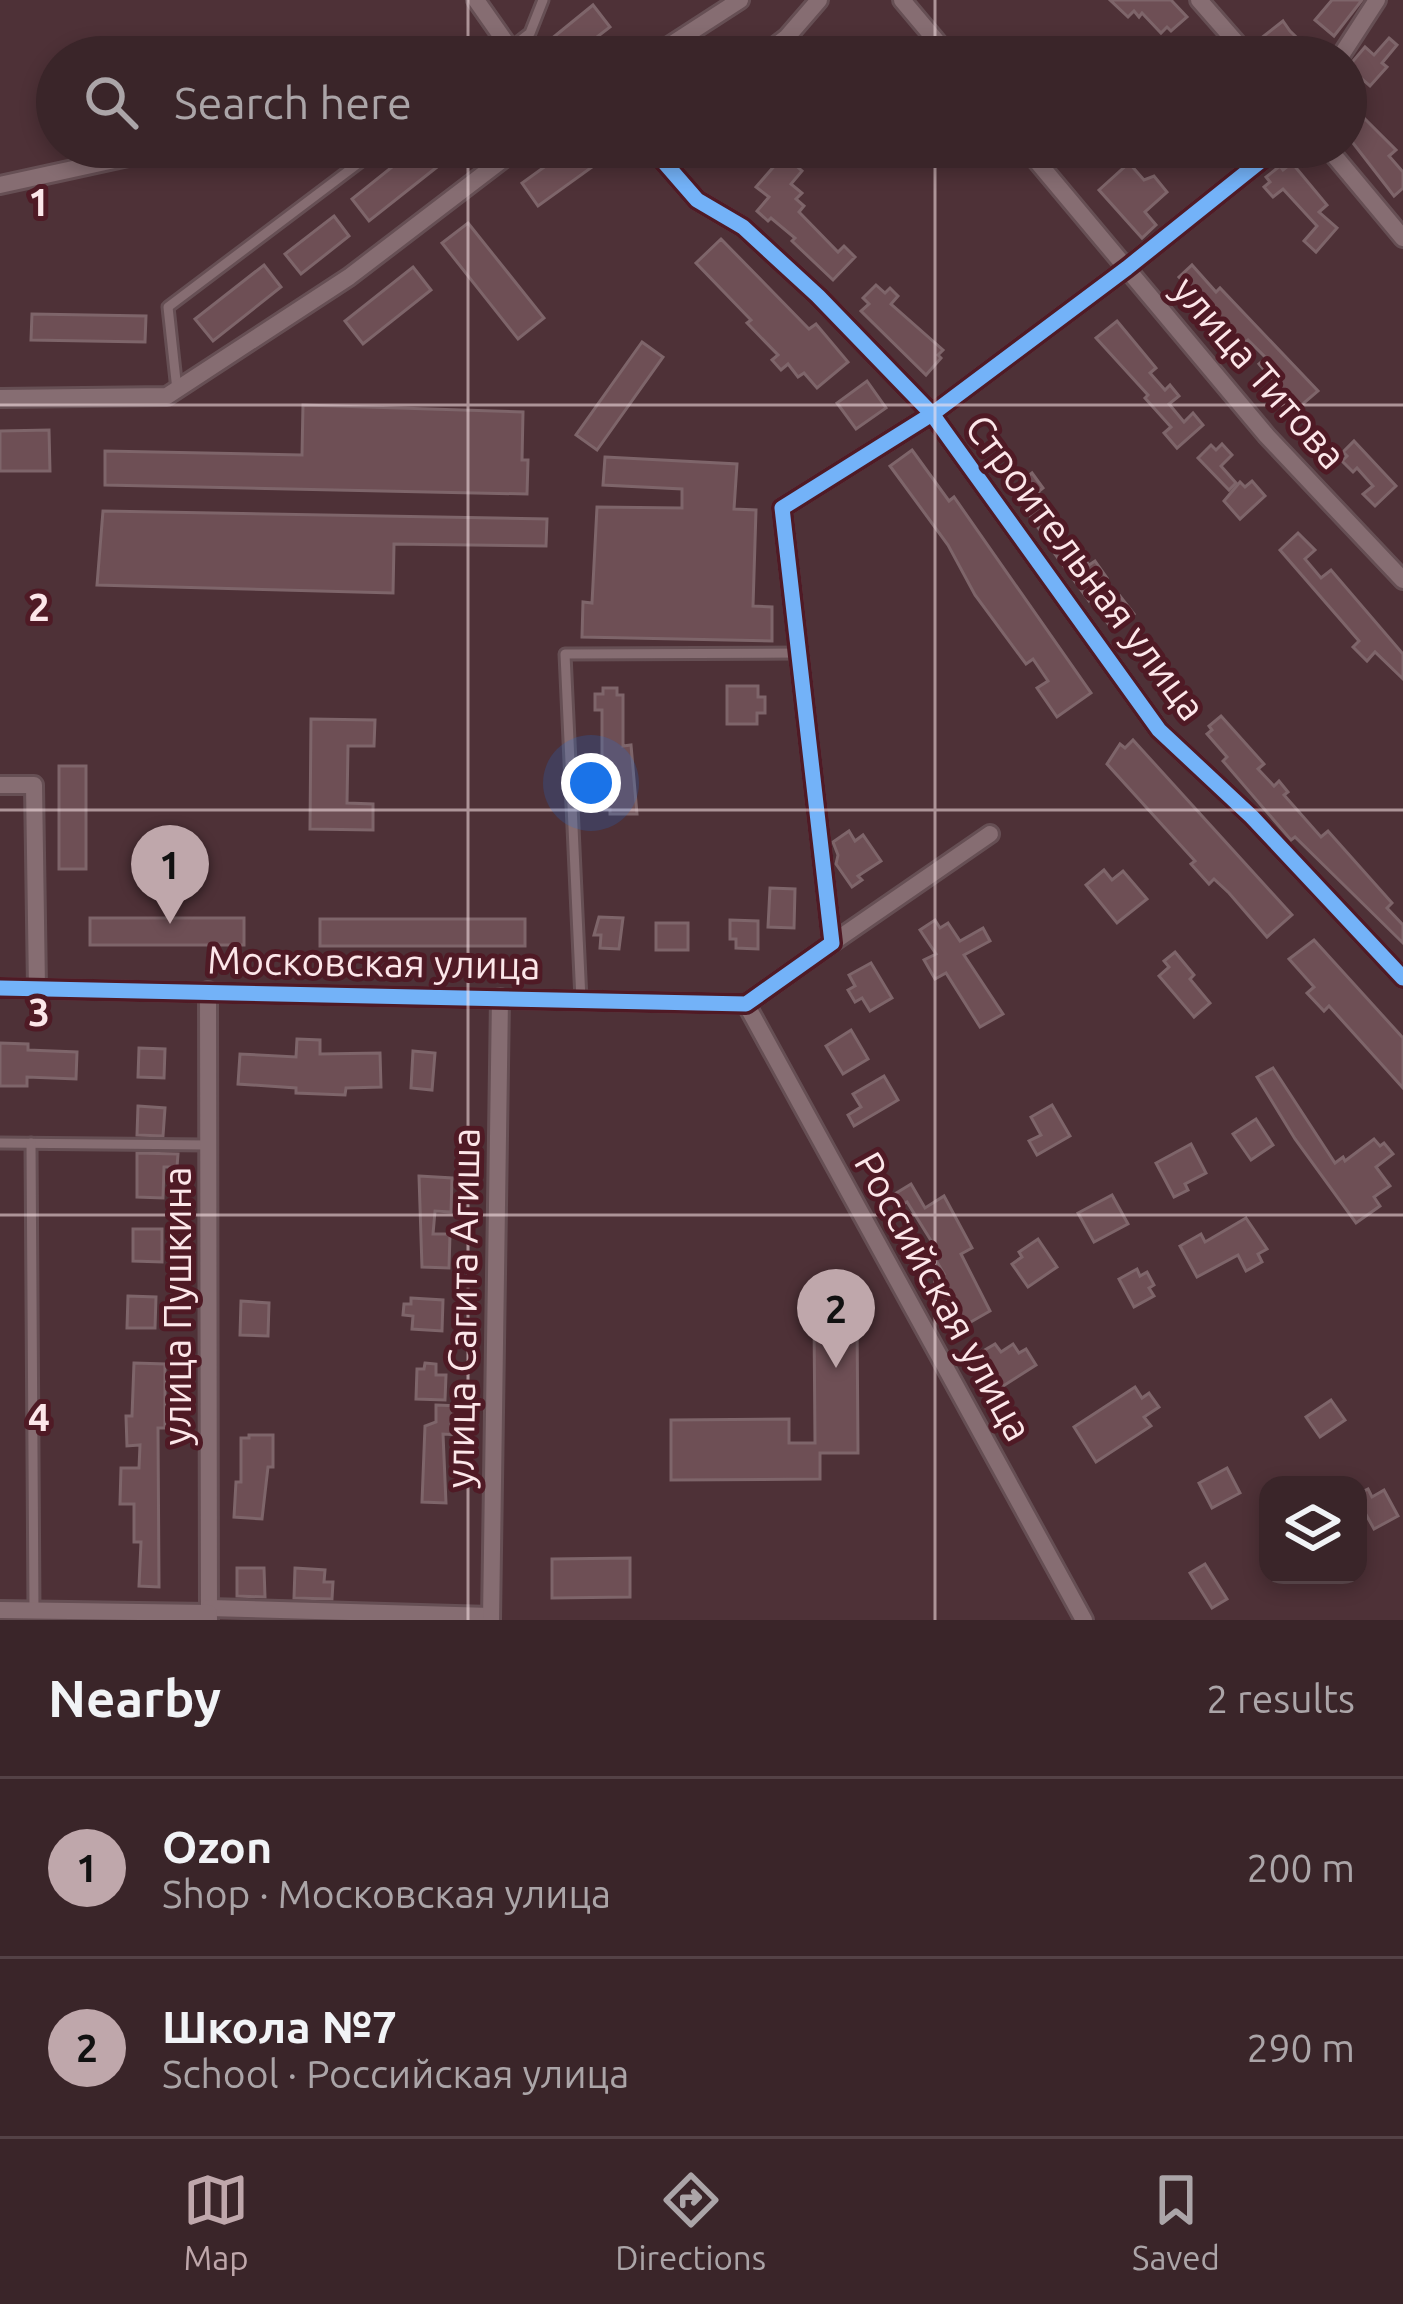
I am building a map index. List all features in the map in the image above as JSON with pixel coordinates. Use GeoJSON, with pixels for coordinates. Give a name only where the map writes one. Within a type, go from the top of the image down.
{"type":"FeatureCollection","features":[{"type":"Feature","properties":{"kind":"street"},"geometry":{"type":"LineString","coordinates":[[476,0],[497,36]]}},
{"type":"Feature","properties":{"kind":"street"},"geometry":{"type":"LineString","coordinates":[[684,36],[740,0]]}},
{"type":"Feature","properties":{"kind":"street"},"geometry":{"type":"LineString","coordinates":[[789,36],[818,0]]}},
{"type":"Feature","properties":{"kind":"street"},"geometry":{"type":"LineString","coordinates":[[902,0],[932,36]]}},
{"type":"Feature","properties":{"kind":"street"},"geometry":{"type":"LineString","coordinates":[[1198,0],[1230,36]]}},
{"type":"Feature","properties":{"kind":"street"},"geometry":{"type":"LineString","coordinates":[[1354,36],[1377,0]]}},
{"type":"Feature","properties":{"kind":"street"},"geometry":{"type":"LineString","coordinates":[[0,185],[78,168]]}},
{"type":"Feature","properties":{"kind":"street"},"geometry":{"type":"LineString","coordinates":[[0,398],[167,396],[350,277],[492,168]]}},
{"type":"Feature","properties":{"kind":"street","name":"Строительная улица"},"geometry":{"type":"LineString","coordinates":[[673,168],[697,200],[743,226],[818,296],[932,414],[1159,730],[1252,817],[1403,978]]}},
{"type":"Feature","properties":{"kind":"street","name":"улица Титова"},"geometry":{"type":"LineString","coordinates":[[1043,168],[1267,436],[1403,580]]}},
{"type":"Feature","properties":{"kind":"street"},"geometry":{"type":"LineString","coordinates":[[832,943],[782,508],[932,414],[1252,168]]}},
{"type":"Feature","properties":{"kind":"street"},"geometry":{"type":"LineString","coordinates":[[1345,168],[1403,238]]}},
{"type":"Feature","properties":{"kind":"street"},"geometry":{"type":"LineString","coordinates":[[0,785],[34,785],[38,988]]}},
{"type":"Feature","properties":{"kind":"street"},"geometry":{"type":"LineString","coordinates":[[746,1004],[990,834]]}},
{"type":"Feature","properties":{"kind":"street","name":"Московская улица"},"geometry":{"type":"LineString","coordinates":[[0,988],[746,1004]]}},
{"type":"Feature","properties":{"kind":"street","name":"улица Пушкина"},"geometry":{"type":"LineString","coordinates":[[208,991],[209,1614]]}},
{"type":"Feature","properties":{"kind":"street","name":"улица Сагита Агиша"},"geometry":{"type":"LineString","coordinates":[[491,1618],[500,998]]}},
{"type":"Feature","properties":{"kind":"street","name":"Российская улица"},"geometry":{"type":"LineString","coordinates":[[746,1004],[1084,1620]]}},
{"type":"Feature","properties":{"kind":"street"},"geometry":{"type":"LineString","coordinates":[[0,1610],[491,1618]]}},
{"type":"Feature","properties":{"kind":"lane"},"geometry":{"type":"LineString","coordinates":[[527,36],[542,0]]}},
{"type":"Feature","properties":{"kind":"lane"},"geometry":{"type":"LineString","coordinates":[[177,390],[168,308],[352,168]]}},
{"type":"Feature","properties":{"kind":"lane"},"geometry":{"type":"LineString","coordinates":[[581,1000],[565,654],[799,653]]}},
{"type":"Feature","properties":{"kind":"lane"},"geometry":{"type":"LineString","coordinates":[[0,1143],[208,1145]]}},
{"type":"Feature","properties":{"kind":"lane"},"geometry":{"type":"LineString","coordinates":[[31,1143],[34,1611]]}},
{"type":"Feature","properties":{"kind":"building"},"geometry":{"type":"Polygon","coordinates":[[[1110,0],[1171,0],[1187,17],[1161,33],[1142,13],[1139,17],[1134,11],[1128,17],[1110,0]]]}},
{"type":"Feature","properties":{"kind":"building"},"geometry":{"type":"Polygon","coordinates":[[[1332,0],[1362,0],[1334,36],[1315,20],[1332,0]]]}},
{"type":"Feature","properties":{"kind":"building"},"geometry":{"type":"Polygon","coordinates":[[[593,5],[610,27],[598,36],[555,36],[593,5]]]}},
{"type":"Feature","properties":{"kind":"building"},"geometry":{"type":"Polygon","coordinates":[[[1283,21],[1295,36],[1264,36],[1283,21]]]}},
{"type":"Feature","properties":{"kind":"building"},"geometry":{"type":"Polygon","coordinates":[[[1389,38],[1397,45],[1382,63],[1387,67],[1370,86],[1367,49],[1374,55],[1389,38]]]}},
{"type":"Feature","properties":{"kind":"building"},"geometry":{"type":"Polygon","coordinates":[[[1367,121],[1396,150],[1389,156],[1403,172],[1403,188],[1394,196],[1367,161],[1367,121]]]}},
{"type":"Feature","properties":{"kind":"building"},"geometry":{"type":"Polygon","coordinates":[[[391,168],[436,168],[369,221],[352,199],[391,168]]]}},
{"type":"Feature","properties":{"kind":"building"},"geometry":{"type":"Polygon","coordinates":[[[543,168],[591,168],[538,206],[522,183],[543,168]]]}},
{"type":"Feature","properties":{"kind":"building"},"geometry":{"type":"Polygon","coordinates":[[[773,168],[799,168],[802,171],[791,184],[802,193],[796,199],[804,206],[799,212],[838,252],[844,246],[855,257],[833,280],[792,241],[795,238],[757,211],[769,197],[756,187],[773,168]]]}},
{"type":"Feature","properties":{"kind":"building"},"geometry":{"type":"Polygon","coordinates":[[[1123,168],[1133,168],[1144,180],[1154,176],[1167,192],[1145,212],[1156,225],[1142,238],[1099,190],[1123,168]]]}},
{"type":"Feature","properties":{"kind":"building"},"geometry":{"type":"Polygon","coordinates":[[[1277,168],[1296,168],[1327,205],[1319,212],[1337,228],[1316,252],[1304,241],[1317,226],[1283,189],[1273,197],[1264,187],[1270,182],[1266,177],[1277,168]]]}},
{"type":"Feature","properties":{"kind":"building"},"geometry":{"type":"Polygon","coordinates":[[[334,216],[349,236],[301,274],[285,254],[334,216]]]}},
{"type":"Feature","properties":{"kind":"building"},"geometry":{"type":"Polygon","coordinates":[[[468,223],[544,318],[518,339],[442,243],[468,223]]]}},
{"type":"Feature","properties":{"kind":"building"},"geometry":{"type":"Polygon","coordinates":[[[721,239],[809,329],[816,324],[848,362],[817,388],[804,373],[798,377],[788,364],[781,370],[772,360],[778,355],[747,323],[751,320],[696,263],[721,239]]]}},
{"type":"Feature","properties":{"kind":"building"},"geometry":{"type":"Polygon","coordinates":[[[264,265],[281,287],[213,341],[195,319],[264,265]]]}},
{"type":"Feature","properties":{"kind":"building"},"geometry":{"type":"Polygon","coordinates":[[[1192,265],[1318,391],[1297,409],[1259,364],[1266,358],[1248,340],[1241,346],[1179,277],[1192,265]]]}},
{"type":"Feature","properties":{"kind":"building"},"geometry":{"type":"Polygon","coordinates":[[[413,267],[431,290],[363,344],[345,321],[413,267]]]}},
{"type":"Feature","properties":{"kind":"building"},"geometry":{"type":"Polygon","coordinates":[[[876,285],[885,293],[890,288],[898,296],[891,304],[943,350],[926,375],[861,311],[869,304],[863,298],[876,285]]]}},
{"type":"Feature","properties":{"kind":"building"},"geometry":{"type":"Polygon","coordinates":[[[32,314],[146,316],[145,342],[31,340],[32,314]]]}},
{"type":"Feature","properties":{"kind":"building"},"geometry":{"type":"Polygon","coordinates":[[[1117,321],[1156,368],[1150,373],[1165,390],[1170,385],[1179,396],[1169,404],[1184,422],[1193,413],[1203,425],[1177,448],[1164,433],[1171,427],[1145,398],[1148,395],[1096,338],[1117,321]]]}},
{"type":"Feature","properties":{"kind":"building"},"geometry":{"type":"Polygon","coordinates":[[[642,342],[663,357],[597,450],[576,435],[642,342]]]}},
{"type":"Feature","properties":{"kind":"building"},"geometry":{"type":"Polygon","coordinates":[[[867,381],[886,408],[856,429],[837,403],[867,381]]]}},
{"type":"Feature","properties":{"kind":"building"},"geometry":{"type":"Polygon","coordinates":[[[303,405],[523,412],[527,494],[105,485],[105,451],[302,455],[303,405]]]}},
{"type":"Feature","properties":{"kind":"building"},"geometry":{"type":"Polygon","coordinates":[[[49,430],[50,471],[0,471],[0,431],[49,430]]]}},
{"type":"Feature","properties":{"kind":"building"},"geometry":{"type":"Polygon","coordinates":[[[1354,441],[1396,486],[1375,506],[1363,494],[1373,486],[1357,468],[1353,472],[1342,461],[1347,456],[1343,452],[1354,441]]]}},
{"type":"Feature","properties":{"kind":"building"},"geometry":{"type":"Polygon","coordinates":[[[1222,444],[1232,455],[1221,466],[1236,483],[1229,490],[1198,458],[1211,445],[1216,450],[1222,444]]]}},
{"type":"Feature","properties":{"kind":"building"},"geometry":{"type":"Polygon","coordinates":[[[912,450],[949,501],[954,497],[1091,693],[1057,717],[1037,688],[1048,681],[1033,659],[1026,664],[975,595],[948,545],[890,466],[912,450]]]}},
{"type":"Feature","properties":{"kind":"building"},"geometry":{"type":"Polygon","coordinates":[[[605,457],[737,464],[734,509],[756,510],[753,606],[772,607],[772,641],[582,637],[583,602],[592,603],[597,507],[682,508],[682,489],[603,485],[605,457]]]}},
{"type":"Feature","properties":{"kind":"building"},"geometry":{"type":"Polygon","coordinates":[[[1032,473],[1043,488],[1038,492],[1056,515],[1039,529],[1012,489],[1032,473]]]}},
{"type":"Feature","properties":{"kind":"building"},"geometry":{"type":"Polygon","coordinates":[[[1252,481],[1265,496],[1240,519],[1224,501],[1240,482],[1245,487],[1252,481]]]}},
{"type":"Feature","properties":{"kind":"building"},"geometry":{"type":"Polygon","coordinates":[[[103,511],[547,519],[546,546],[394,544],[393,593],[97,585],[103,511]]]}},
{"type":"Feature","properties":{"kind":"building"},"geometry":{"type":"Polygon","coordinates":[[[1298,533],[1315,550],[1305,559],[1321,578],[1331,570],[1403,654],[1403,679],[1375,652],[1367,661],[1353,647],[1359,641],[1280,550],[1298,533]]]}},
{"type":"Feature","properties":{"kind":"building"},"geometry":{"type":"Polygon","coordinates":[[[1071,542],[1089,565],[1095,561],[1107,578],[1100,582],[1113,601],[1120,596],[1134,614],[1113,630],[1103,617],[1108,613],[1095,597],[1089,601],[1055,554],[1071,542]]]}},
{"type":"Feature","properties":{"kind":"building"},"geometry":{"type":"Polygon","coordinates":[[[727,686],[758,686],[758,697],[765,697],[765,713],[757,713],[757,724],[727,724],[727,686]]]}},
{"type":"Feature","properties":{"kind":"building"},"geometry":{"type":"Polygon","coordinates":[[[603,688],[617,688],[617,695],[623,695],[623,746],[631,745],[637,814],[610,814],[610,809],[602,809],[602,710],[595,710],[595,694],[603,694],[603,688]]]}},
{"type":"Feature","properties":{"kind":"building"},"geometry":{"type":"Polygon","coordinates":[[[1221,716],[1264,764],[1258,769],[1274,786],[1279,781],[1288,792],[1284,795],[1321,837],[1328,831],[1392,903],[1387,908],[1403,925],[1403,943],[1295,837],[1291,840],[1223,761],[1227,757],[1207,734],[1221,716]]]}},
{"type":"Feature","properties":{"kind":"building"},"geometry":{"type":"Polygon","coordinates":[[[311,719],[375,720],[374,746],[348,746],[347,803],[373,804],[373,830],[310,829],[311,719]]]}},
{"type":"Feature","properties":{"kind":"building"},"geometry":{"type":"Polygon","coordinates":[[[1133,740],[1292,915],[1267,937],[1214,879],[1209,884],[1191,864],[1195,861],[1107,764],[1120,744],[1125,748],[1133,740]]]}},
{"type":"Feature","properties":{"kind":"building"},"geometry":{"type":"Polygon","coordinates":[[[59,766],[86,766],[86,869],[59,869],[59,766]]]}},
{"type":"Feature","properties":{"kind":"building"},"geometry":{"type":"Polygon","coordinates":[[[849,831],[855,841],[863,835],[881,861],[858,876],[862,880],[852,887],[836,864],[833,842],[849,831]]]}},
{"type":"Feature","properties":{"kind":"building"},"geometry":{"type":"Polygon","coordinates":[[[1104,870],[1112,880],[1123,871],[1147,899],[1117,923],[1086,885],[1104,870]]]}},
{"type":"Feature","properties":{"kind":"building"},"geometry":{"type":"Polygon","coordinates":[[[770,888],[795,889],[794,928],[768,927],[770,888]]]}},
{"type":"Feature","properties":{"kind":"building"},"geometry":{"type":"Polygon","coordinates":[[[599,917],[623,918],[619,949],[600,948],[601,935],[594,935],[599,917]]]}},
{"type":"Feature","properties":{"kind":"building"},"geometry":{"type":"Polygon","coordinates":[[[90,918],[244,918],[244,945],[90,945],[90,918]]]}},
{"type":"Feature","properties":{"kind":"building"},"geometry":{"type":"Polygon","coordinates":[[[320,919],[525,919],[525,946],[320,946],[320,919]]]}},
{"type":"Feature","properties":{"kind":"building"},"geometry":{"type":"Polygon","coordinates":[[[730,920],[758,921],[758,949],[736,948],[736,939],[730,939],[730,920]]]}},
{"type":"Feature","properties":{"kind":"building"},"geometry":{"type":"Polygon","coordinates":[[[935,920],[940,928],[948,923],[960,941],[983,928],[990,941],[964,955],[1003,1014],[980,1027],[946,973],[935,979],[924,960],[936,954],[920,930],[935,920]]]}},
{"type":"Feature","properties":{"kind":"building"},"geometry":{"type":"Polygon","coordinates":[[[656,923],[688,923],[688,950],[656,950],[656,923]]]}},
{"type":"Feature","properties":{"kind":"building"},"geometry":{"type":"Polygon","coordinates":[[[1314,940],[1403,1038],[1403,1088],[1329,1006],[1324,1011],[1307,993],[1314,987],[1289,959],[1314,940]]]}},
{"type":"Feature","properties":{"kind":"building"},"geometry":{"type":"Polygon","coordinates":[[[1175,952],[1210,1003],[1194,1017],[1159,976],[1169,967],[1164,961],[1175,952]]]}},
{"type":"Feature","properties":{"kind":"building"},"geometry":{"type":"Polygon","coordinates":[[[871,963],[892,998],[870,1011],[862,998],[855,1002],[848,990],[855,986],[849,975],[871,963]]]}},
{"type":"Feature","properties":{"kind":"building"},"geometry":{"type":"Polygon","coordinates":[[[851,1030],[868,1059],[843,1074],[826,1046],[851,1030]]]}},
{"type":"Feature","properties":{"kind":"building"},"geometry":{"type":"Polygon","coordinates":[[[297,1039],[320,1040],[320,1054],[380,1053],[381,1087],[346,1088],[345,1095],[238,1084],[240,1054],[296,1057],[297,1039]]]}},
{"type":"Feature","properties":{"kind":"building"},"geometry":{"type":"Polygon","coordinates":[[[0,1043],[28,1044],[28,1050],[77,1052],[76,1079],[27,1077],[27,1086],[0,1086],[0,1043]]]}},
{"type":"Feature","properties":{"kind":"building"},"geometry":{"type":"Polygon","coordinates":[[[139,1048],[165,1049],[164,1078],[138,1077],[139,1048]]]}},
{"type":"Feature","properties":{"kind":"building"},"geometry":{"type":"Polygon","coordinates":[[[413,1051],[435,1053],[432,1090],[411,1088],[413,1051]]]}},
{"type":"Feature","properties":{"kind":"building"},"geometry":{"type":"Polygon","coordinates":[[[1273,1068],[1335,1163],[1374,1139],[1393,1154],[1376,1167],[1390,1186],[1374,1197],[1380,1206],[1356,1223],[1257,1077],[1273,1068]]]}},
{"type":"Feature","properties":{"kind":"building"},"geometry":{"type":"Polygon","coordinates":[[[884,1076],[898,1100],[854,1126],[848,1115],[861,1107],[853,1094],[884,1076]]]}},
{"type":"Feature","properties":{"kind":"building"},"geometry":{"type":"Polygon","coordinates":[[[1052,1105],[1070,1136],[1037,1155],[1029,1141],[1041,1135],[1031,1117],[1052,1105]]]}},
{"type":"Feature","properties":{"kind":"building"},"geometry":{"type":"Polygon","coordinates":[[[138,1106],[165,1108],[163,1136],[137,1135],[138,1106]]]}},
{"type":"Feature","properties":{"kind":"building"},"geometry":{"type":"Polygon","coordinates":[[[1256,1119],[1273,1145],[1251,1160],[1233,1134],[1256,1119]]]}},
{"type":"Feature","properties":{"kind":"building"},"geometry":{"type":"Polygon","coordinates":[[[1191,1144],[1206,1173],[1185,1184],[1188,1190],[1174,1197],[1156,1163],[1191,1144]]]}},
{"type":"Feature","properties":{"kind":"building"},"geometry":{"type":"Polygon","coordinates":[[[137,1153],[178,1154],[177,1167],[164,1167],[163,1198],[137,1197],[137,1153]]]}},
{"type":"Feature","properties":{"kind":"building"},"geometry":{"type":"Polygon","coordinates":[[[419,1176],[452,1178],[451,1212],[435,1211],[433,1234],[450,1234],[449,1268],[422,1267],[419,1176]]]}},
{"type":"Feature","properties":{"kind":"building"},"geometry":{"type":"Polygon","coordinates":[[[911,1184],[925,1208],[944,1196],[972,1248],[961,1254],[990,1311],[962,1327],[936,1279],[944,1274],[930,1250],[935,1247],[907,1202],[899,1206],[893,1195],[911,1184]]]}},
{"type":"Feature","properties":{"kind":"building"},"geometry":{"type":"Polygon","coordinates":[[[1112,1195],[1128,1224],[1094,1242],[1078,1213],[1112,1195]]]}},
{"type":"Feature","properties":{"kind":"building"},"geometry":{"type":"Polygon","coordinates":[[[1246,1218],[1267,1249],[1258,1254],[1262,1262],[1246,1271],[1238,1255],[1197,1277],[1180,1246],[1201,1234],[1205,1242],[1246,1218]]]}},
{"type":"Feature","properties":{"kind":"building"},"geometry":{"type":"Polygon","coordinates":[[[133,1229],[162,1229],[162,1262],[133,1261],[133,1229]]]}},
{"type":"Feature","properties":{"kind":"building"},"geometry":{"type":"Polygon","coordinates":[[[1038,1239],[1057,1267],[1028,1287],[1012,1264],[1022,1257],[1019,1252],[1038,1239]]]}},
{"type":"Feature","properties":{"kind":"building"},"geometry":{"type":"Polygon","coordinates":[[[1137,1269],[1140,1276],[1147,1272],[1154,1296],[1134,1307],[1119,1279],[1137,1269]]]}},
{"type":"Feature","properties":{"kind":"building"},"geometry":{"type":"Polygon","coordinates":[[[128,1296],[156,1297],[155,1328],[127,1328],[128,1296]]]}},
{"type":"Feature","properties":{"kind":"building"},"geometry":{"type":"Polygon","coordinates":[[[411,1298],[443,1300],[442,1331],[412,1329],[413,1316],[403,1315],[404,1304],[411,1304],[411,1298]]]}},
{"type":"Feature","properties":{"kind":"building"},"geometry":{"type":"Polygon","coordinates":[[[241,1301],[269,1303],[268,1336],[240,1335],[241,1301]]]}},
{"type":"Feature","properties":{"kind":"building"},"geometry":{"type":"Polygon","coordinates":[[[814,1317],[857,1317],[858,1453],[820,1453],[820,1479],[671,1480],[671,1420],[789,1419],[789,1443],[815,1443],[814,1317]]]}},
{"type":"Feature","properties":{"kind":"building"},"geometry":{"type":"Polygon","coordinates":[[[995,1344],[1001,1352],[1013,1344],[1019,1353],[1026,1349],[1036,1365],[1000,1388],[978,1354],[995,1344]]]}},
{"type":"Feature","properties":{"kind":"building"},"geometry":{"type":"Polygon","coordinates":[[[134,1363],[165,1364],[165,1428],[158,1428],[159,1587],[139,1586],[141,1542],[134,1542],[134,1504],[120,1504],[121,1468],[139,1468],[140,1445],[127,1446],[134,1363]]]}},
{"type":"Feature","properties":{"kind":"building"},"geometry":{"type":"Polygon","coordinates":[[[425,1363],[436,1364],[436,1375],[446,1375],[445,1400],[416,1399],[417,1369],[424,1369],[425,1363]]]}},
{"type":"Feature","properties":{"kind":"building"},"geometry":{"type":"Polygon","coordinates":[[[1135,1387],[1142,1398],[1149,1393],[1159,1407],[1144,1417],[1151,1426],[1096,1462],[1074,1427],[1135,1387]]]}},
{"type":"Feature","properties":{"kind":"building"},"geometry":{"type":"Polygon","coordinates":[[[1331,1400],[1345,1420],[1320,1437],[1306,1417],[1331,1400]]]}},
{"type":"Feature","properties":{"kind":"building"},"geometry":{"type":"Polygon","coordinates":[[[436,1405],[459,1406],[458,1435],[443,1434],[446,1503],[422,1502],[425,1426],[436,1422],[436,1405]]]}},
{"type":"Feature","properties":{"kind":"building"},"geometry":{"type":"Polygon","coordinates":[[[273,1435],[273,1467],[268,1467],[262,1519],[234,1517],[236,1482],[241,1482],[241,1438],[273,1435]]]}},
{"type":"Feature","properties":{"kind":"building"},"geometry":{"type":"Polygon","coordinates":[[[1227,1468],[1240,1493],[1212,1508],[1199,1483],[1227,1468]]]}},
{"type":"Feature","properties":{"kind":"building"},"geometry":{"type":"Polygon","coordinates":[[[1367,1490],[1372,1497],[1384,1490],[1398,1516],[1374,1529],[1367,1516],[1367,1490]]]}},
{"type":"Feature","properties":{"kind":"building"},"geometry":{"type":"Polygon","coordinates":[[[630,1558],[630,1597],[552,1598],[552,1559],[630,1558]]]}},
{"type":"Feature","properties":{"kind":"building"},"geometry":{"type":"Polygon","coordinates":[[[1205,1564],[1227,1599],[1212,1608],[1190,1573],[1205,1564]]]}},
{"type":"Feature","properties":{"kind":"building"},"geometry":{"type":"Polygon","coordinates":[[[237,1568],[264,1568],[265,1597],[237,1596],[237,1568]]]}},
{"type":"Feature","properties":{"kind":"building"},"geometry":{"type":"Polygon","coordinates":[[[295,1568],[325,1570],[324,1582],[333,1582],[332,1599],[294,1598],[295,1568]]]}},
{"type":"Feature","properties":{"kind":"cycle path"},"geometry":{"type":"LineString","coordinates":[[669,168],[697,200],[743,227],[818,296],[932,414],[1159,730],[1252,817],[1403,978]]}},
{"type":"Feature","properties":{"kind":"cycle path"},"geometry":{"type":"LineString","coordinates":[[0,988],[746,1004],[832,943],[782,508],[932,414],[1252,168]]}},
{"type":"Feature","properties":{"kind":"place","name":"Ozon"},"geometry":{"type":"Point","coordinates":[170,924]}},
{"type":"Feature","properties":{"kind":"place","name":"Школа №7"},"geometry":{"type":"Point","coordinates":[836,1368]}}]}
